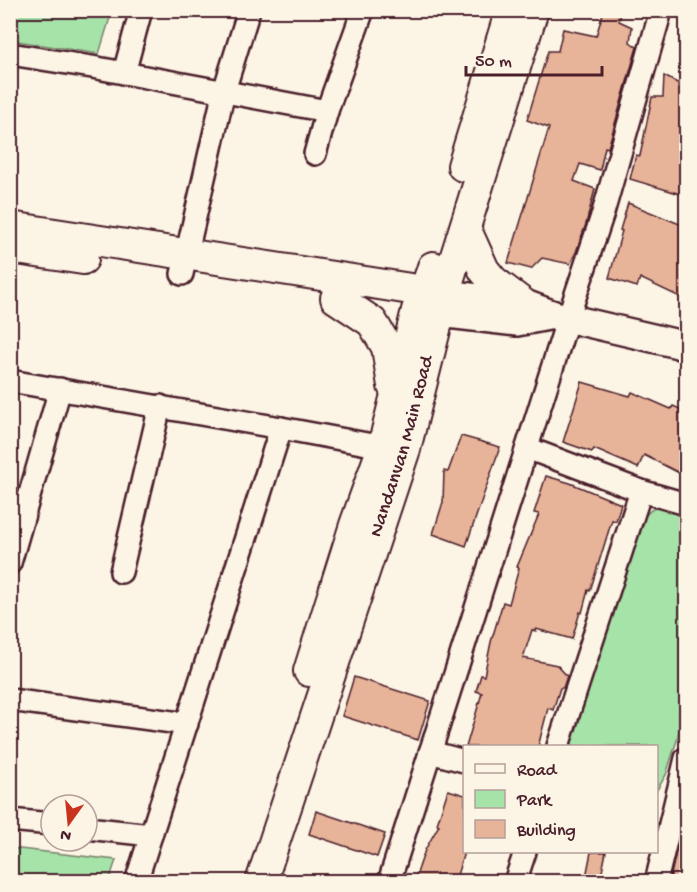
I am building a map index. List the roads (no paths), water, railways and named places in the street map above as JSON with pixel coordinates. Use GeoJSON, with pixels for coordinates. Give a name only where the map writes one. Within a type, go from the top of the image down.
{"type":"FeatureCollection","features":[{"type":"Feature","properties":{"kind":"main road"},"geometry":{"type":"LineString","coordinates":[[240,882],[281,762],[355,525],[383,447],[395,401],[431,302],[480,108],[512,10]]}},
{"type":"Feature","properties":{"kind":"main road","name":"Nandanvan Main Road"},"geometry":{"type":"LineString","coordinates":[[261,882],[405,449],[431,302],[465,228],[534,10]]}},
{"type":"Feature","properties":{"kind":"main road"},"geometry":{"type":"LineString","coordinates":[[10,226],[336,298],[431,302]]}},
{"type":"Feature","properties":{"kind":"main road"},"geometry":{"type":"LineString","coordinates":[[465,228],[484,270],[493,281],[522,303]]}},
{"type":"Feature","properties":{"kind":"main road"},"geometry":{"type":"LineString","coordinates":[[10,248],[184,264],[431,302]]}},
{"type":"Feature","properties":{"kind":"main road"},"geometry":{"type":"LineString","coordinates":[[336,298],[372,321],[387,347],[395,401]]}},
{"type":"Feature","properties":{"kind":"street"},"geometry":{"type":"LineString","coordinates":[[124,72],[141,10]]}},
{"type":"Feature","properties":{"kind":"street"},"geometry":{"type":"LineString","coordinates":[[184,264],[224,91],[249,10]]}},
{"type":"Feature","properties":{"kind":"street"},"geometry":{"type":"LineString","coordinates":[[315,154],[327,111],[363,10]]}},
{"type":"Feature","properties":{"kind":"street"},"geometry":{"type":"LineString","coordinates":[[389,882],[527,447],[561,316],[603,213],[660,10]]}},
{"type":"Feature","properties":{"kind":"street"},"geometry":{"type":"LineString","coordinates":[[10,54],[124,72],[327,111]]}},
{"type":"Feature","properties":{"kind":"street"},"geometry":{"type":"LineString","coordinates":[[431,302],[522,303],[561,316],[687,348]]}},
{"type":"Feature","properties":{"kind":"street"},"geometry":{"type":"LineString","coordinates":[[431,302],[518,322],[561,316]]}},
{"type":"Feature","properties":{"kind":"street"},"geometry":{"type":"LineString","coordinates":[[10,381],[383,447]]}},
{"type":"Feature","properties":{"kind":"street"},"geometry":{"type":"LineString","coordinates":[[10,563],[60,389]]}},
{"type":"Feature","properties":{"kind":"street"},"geometry":{"type":"LineString","coordinates":[[121,572],[160,406]]}},
{"type":"Feature","properties":{"kind":"street"},"geometry":{"type":"LineString","coordinates":[[136,882],[281,428]]}},
{"type":"Feature","properties":{"kind":"street"},"geometry":{"type":"LineString","coordinates":[[527,447],[641,491],[687,504]]}},
{"type":"Feature","properties":{"kind":"street"},"geometry":{"type":"LineString","coordinates":[[559,745],[641,491]]}},
{"type":"Feature","properties":{"kind":"street"},"geometry":{"type":"LineString","coordinates":[[10,700],[187,724]]}},
{"type":"Feature","properties":{"kind":"street"},"geometry":{"type":"LineString","coordinates":[[430,752],[463,760]]}},
{"type":"Feature","properties":{"kind":"street"},"geometry":{"type":"LineString","coordinates":[[656,882],[687,758]]}},
{"type":"Feature","properties":{"kind":"street"},"geometry":{"type":"LineString","coordinates":[[10,820],[39,823]]}},
{"type":"Feature","properties":{"kind":"street"},"geometry":{"type":"LineString","coordinates":[[99,829],[151,835]]}},
{"type":"Feature","properties":{"kind":"street"},"geometry":{"type":"LineString","coordinates":[[515,882],[525,853]]}}]}
